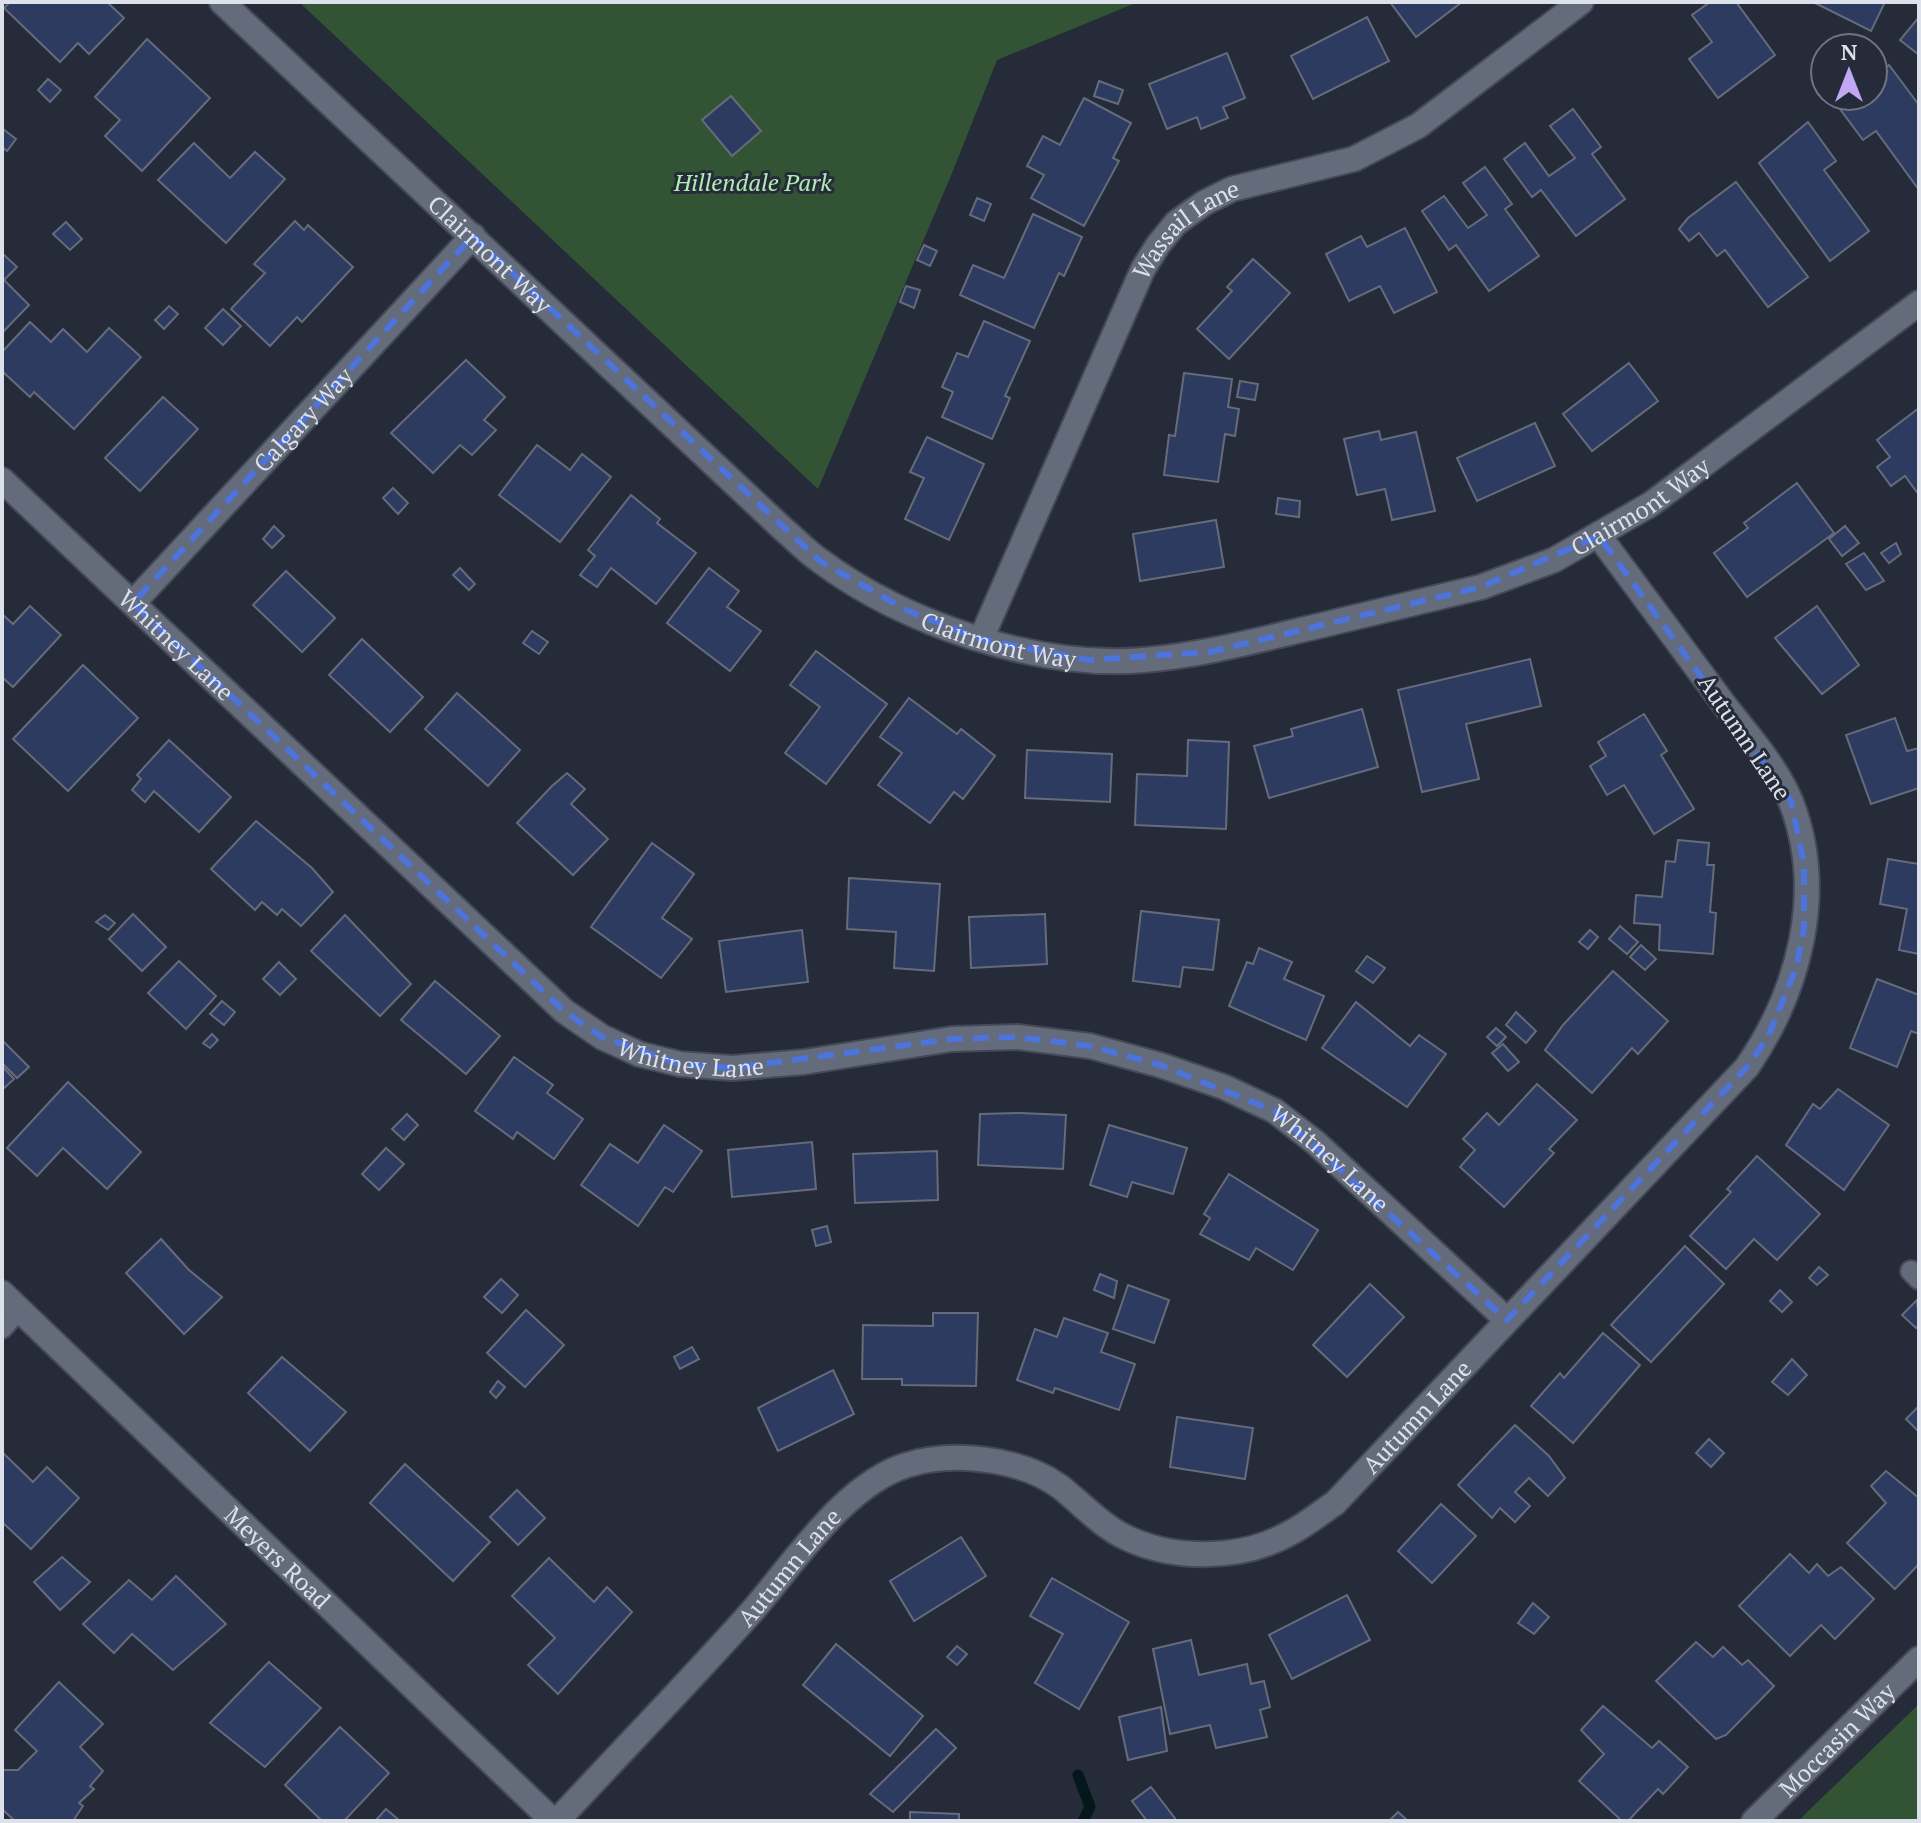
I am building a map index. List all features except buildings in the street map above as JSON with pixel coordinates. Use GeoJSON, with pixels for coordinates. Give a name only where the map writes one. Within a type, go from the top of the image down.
{"type":"FeatureCollection","features":[{"type":"Feature","properties":{"kind":"street","name":"Clairmont Way"},"geometry":{"type":"LineString","coordinates":[[222,2],[820,561],[908,611],[981,639],[1031,652],[1088,660],[1141,660],[1210,652],[1481,587],[1554,560],[1651,504],[1919,303]]}},
{"type":"Feature","properties":{"kind":"street","name":"Wassail Lane"},"geometry":{"type":"LineString","coordinates":[[981,639],[1143,269],[1176,223],[1204,203],[1232,189],[1354,159],[1418,126],[1581,2]]}},
{"type":"Feature","properties":{"kind":"street","name":"Calgary Way"},"geometry":{"type":"LineString","coordinates":[[133,603],[473,236]]}},
{"type":"Feature","properties":{"kind":"street","name":"Whitney Lane"},"geometry":{"type":"LineString","coordinates":[[2,480],[564,1011],[602,1037],[639,1054],[667,1061],[732,1068],[804,1062],[952,1039],[1017,1037],[1090,1046],[1160,1065],[1224,1087],[1275,1111],[1316,1143],[1507,1320]]}},
{"type":"Feature","properties":{"kind":"street","name":"Autumn Lane"},"geometry":{"type":"LineString","coordinates":[[555,1821],[748,1616],[836,1510],[864,1487],[906,1465],[952,1458],[987,1459],[1022,1468],[1056,1484],[1120,1534],[1159,1549],[1205,1555],[1246,1549],[1288,1534],[1335,1503],[1747,1067],[1768,1037],[1785,1001],[1804,929],[1804,864],[1791,801],[1765,759],[1599,536]]}},
{"type":"Feature","properties":{"kind":"street","name":"Meyers Road"},"geometry":{"type":"LineString","coordinates":[[10,1301],[555,1821]]}},
{"type":"Feature","properties":{"kind":"street","name":"Moccasin Way"},"geometry":{"type":"LineString","coordinates":[[1754,1821],[1919,1659]]}},
{"type":"Feature","properties":{"kind":"lane"},"geometry":{"type":"LineString","coordinates":[[2,1328],[10,1301]]}},
{"type":"Feature","properties":{"kind":"highlighted area"},"geometry":{"type":"Polygon","coordinates":[[[473,236],[820,561],[908,611],[981,639],[1088,660],[1210,652],[1481,587],[1599,536],[1791,801],[1804,864],[1804,929],[1796,968],[1768,1037],[1747,1067],[1507,1320],[1275,1111],[1160,1065],[1090,1046],[1017,1037],[952,1039],[732,1068],[680,1064],[602,1037],[564,1011],[133,603],[473,236]]]}},
{"type":"Feature","properties":{"kind":"green space","name":"Hillendale Park"},"geometry":{"type":"Polygon","coordinates":[[[299,2],[1138,2],[997,60],[818,489],[299,2]]]}},
{"type":"Feature","properties":{"kind":"green space"},"geometry":{"type":"Polygon","coordinates":[[[1919,1704],[1919,1821],[1798,1821],[1919,1704]]]}},
{"type":"Feature","properties":{"kind":"waterway"},"geometry":{"type":"LineString","coordinates":[[1078,1775],[1090,1807],[1083,1821]]}}]}
